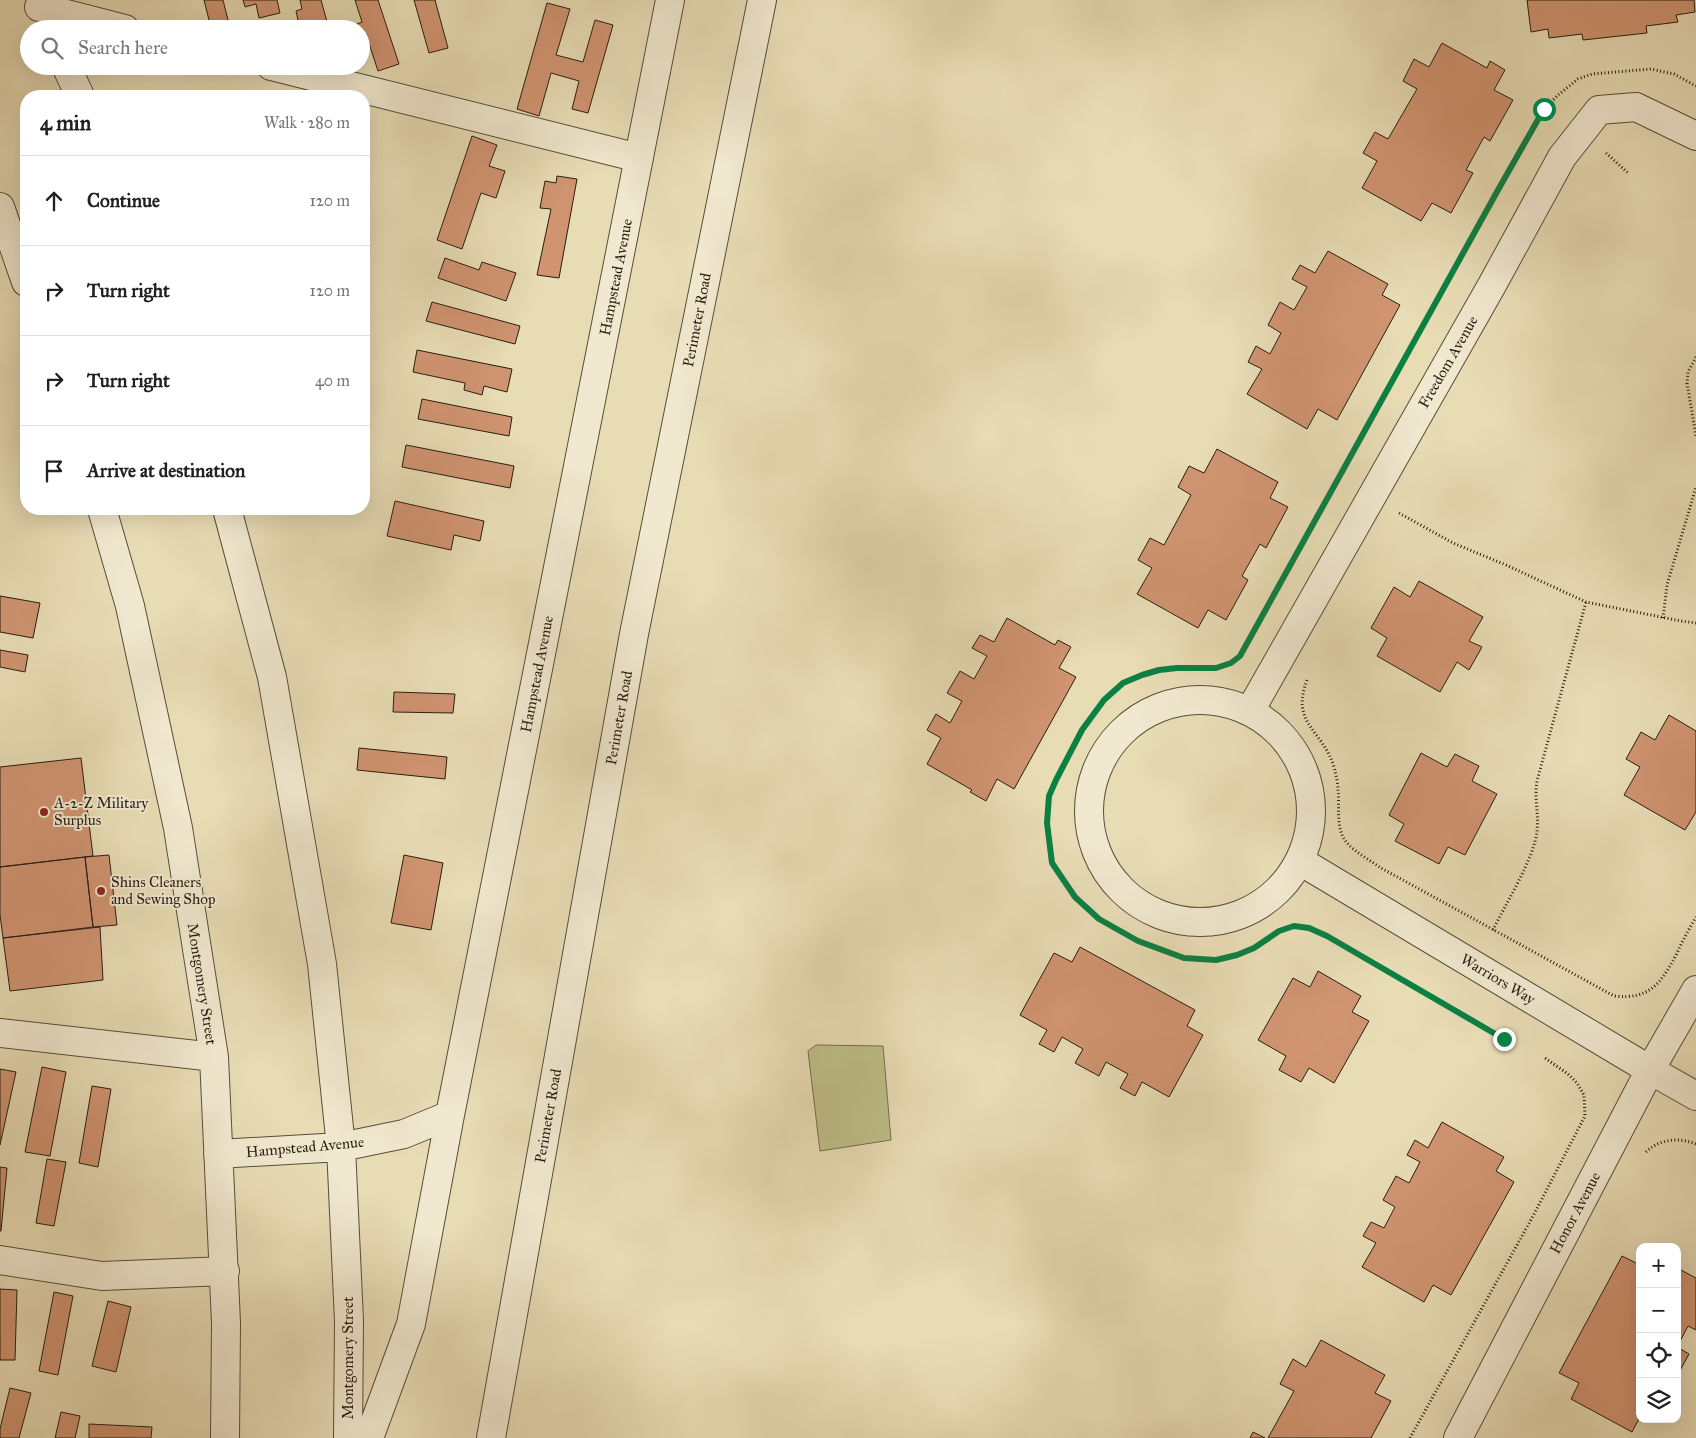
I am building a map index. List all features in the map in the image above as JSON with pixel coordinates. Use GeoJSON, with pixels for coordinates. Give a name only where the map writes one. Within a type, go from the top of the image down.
{"type":"FeatureCollection","features":[{"type":"Feature","properties":{"kind":"street","name":"Hampstead Avenue"},"geometry":{"type":"LineString","coordinates":[[218,1154],[341,1146],[404,1134],[450,1116],[670,0]]}},
{"type":"Feature","properties":{"kind":"street","name":"Perimeter Road"},"geometry":{"type":"LineString","coordinates":[[491,1438],[634,634],[762,0]]}},
{"type":"Feature","properties":{"kind":"street"},"geometry":{"type":"LineString","coordinates":[[41,12],[81,20]]}},
{"type":"Feature","properties":{"kind":"street"},"geometry":{"type":"LineString","coordinates":[[70,75],[77,90]]}},
{"type":"Feature","properties":{"kind":"street"},"geometry":{"type":"LineString","coordinates":[[307,75],[367,90]]}},
{"type":"Feature","properties":{"kind":"street"},"geometry":{"type":"LineString","coordinates":[[370,91],[639,158]]}},
{"type":"Feature","properties":{"kind":"street","name":"Freedom Avenue"},"geometry":{"type":"LineString","coordinates":[[1251,709],[1487,294],[1562,157],[1599,110],[1636,107],[1696,136]]}},
{"type":"Feature","properties":{"kind":"street"},"geometry":{"type":"LineString","coordinates":[[0,207],[20,265]]}},
{"type":"Feature","properties":{"kind":"street","name":"Montgomery Street"},"geometry":{"type":"LineString","coordinates":[[104,515],[130,606],[178,828],[214,1057],[225,1272],[225,1438]]}},
{"type":"Feature","properties":{"kind":"street","name":"Montgomery Street"},"geometry":{"type":"LineString","coordinates":[[229,515],[273,687],[322,964],[341,1146],[349,1321],[348,1438]]}},
{"type":"Feature","properties":{"kind":"street"},"geometry":{"type":"LineString","coordinates":[[1204,699],[1251,709],[1272,725],[1296,753],[1309,788],[1311,825],[1300,861],[1278,891],[1247,913],[1211,923],[1174,921],[1139,906],[1132,900],[1112,881],[1093,847],[1087,812],[1093,776],[1110,744],[1136,718],[1168,703],[1204,699]]}},
{"type":"Feature","properties":{"kind":"street","name":"Warriors Way"},"geometry":{"type":"LineString","coordinates":[[1300,861],[1696,1096]]}},
{"type":"Feature","properties":{"kind":"street","name":"Honor Avenue"},"geometry":{"type":"LineString","coordinates":[[1458,1438],[1650,1070],[1696,990]]}},
{"type":"Feature","properties":{"kind":"street"},"geometry":{"type":"LineString","coordinates":[[0,1033],[214,1057]]}},
{"type":"Feature","properties":{"kind":"street"},"geometry":{"type":"LineString","coordinates":[[369,1438],[410,1324],[450,1116]]}},
{"type":"Feature","properties":{"kind":"street"},"geometry":{"type":"LineString","coordinates":[[0,1260],[102,1276],[225,1272]]}},
{"type":"Feature","properties":{"kind":"path"},"geometry":{"type":"LineString","coordinates":[[1504,1039],[1327,936],[1309,928],[1294,926],[1279,931],[1254,948],[1237,955],[1216,960],[1184,958],[1138,941],[1099,919],[1075,897],[1052,863],[1047,823],[1049,796],[1082,730],[1104,700],[1123,683],[1159,670],[1216,668],[1231,663],[1240,656],[1544,109],[1578,79],[1592,74],[1650,70],[1674,74],[1696,86]]}},
{"type":"Feature","properties":{"kind":"path"},"geometry":{"type":"LineString","coordinates":[[1602,149],[1628,173]]}},
{"type":"Feature","properties":{"kind":"path"},"geometry":{"type":"LineString","coordinates":[[1696,357],[1688,372],[1687,383],[1696,436]]}},
{"type":"Feature","properties":{"kind":"path"},"geometry":{"type":"LineString","coordinates":[[1663,618],[1667,585],[1696,487]]}},
{"type":"Feature","properties":{"kind":"path"},"geometry":{"type":"LineString","coordinates":[[1395,522],[1404,505]]}},
{"type":"Feature","properties":{"kind":"path"},"geometry":{"type":"LineString","coordinates":[[1399,513],[1453,543],[1586,602],[1696,623]]}},
{"type":"Feature","properties":{"kind":"path"},"geometry":{"type":"LineString","coordinates":[[1493,930],[1534,849],[1538,830],[1535,792],[1537,781],[1586,602]]}},
{"type":"Feature","properties":{"kind":"path"},"geometry":{"type":"LineString","coordinates":[[1311,673],[1302,695],[1304,718],[1325,746],[1333,767],[1338,789],[1341,830],[1347,843],[1381,868],[1614,996],[1626,998],[1639,996],[1664,978],[1696,917]]}},
{"type":"Feature","properties":{"kind":"path"},"geometry":{"type":"LineString","coordinates":[[1410,1438],[1532,1218],[1585,1116],[1584,1095],[1578,1083],[1545,1058]]}},
{"type":"Feature","properties":{"kind":"green space"},"geometry":{"type":"Polygon","coordinates":[[[816,1045],[883,1046],[891,1140],[820,1151],[808,1051],[816,1045]]]}},
{"type":"Feature","properties":{"kind":"building"},"geometry":{"type":"Polygon","coordinates":[[[204,0],[223,0],[228,20],[209,20],[204,0]]]}},
{"type":"Feature","properties":{"kind":"building"},"geometry":{"type":"Polygon","coordinates":[[[243,0],[277,0],[280,13],[259,18],[256,4],[245,7],[243,0]]]}},
{"type":"Feature","properties":{"kind":"building"},"geometry":{"type":"Polygon","coordinates":[[[300,0],[321,0],[327,20],[298,20],[296,11],[302,9],[300,0]]]}},
{"type":"Feature","properties":{"kind":"building"},"geometry":{"type":"Polygon","coordinates":[[[355,0],[378,0],[399,64],[378,71],[370,46],[370,20],[361,20],[355,0]]]}},
{"type":"Feature","properties":{"kind":"building"},"geometry":{"type":"Polygon","coordinates":[[[414,0],[435,0],[448,48],[429,53],[414,0]]]}},
{"type":"Feature","properties":{"kind":"building"},"geometry":{"type":"Polygon","coordinates":[[[1527,0],[1694,0],[1695,12],[1676,15],[1678,22],[1646,26],[1647,33],[1583,40],[1582,34],[1549,38],[1548,29],[1531,32],[1527,0]]]}},
{"type":"Feature","properties":{"kind":"building"},"geometry":{"type":"Polygon","coordinates":[[[547,3],[570,9],[556,55],[583,62],[595,20],[613,25],[588,113],[572,109],[579,81],[551,73],[539,116],[517,109],[547,3]]]}},
{"type":"Feature","properties":{"kind":"building"},"geometry":{"type":"Polygon","coordinates":[[[1442,43],[1487,68],[1490,61],[1505,70],[1494,90],[1513,100],[1490,141],[1484,137],[1466,170],[1473,173],[1451,213],[1432,203],[1421,221],[1362,188],[1377,161],[1363,153],[1375,132],[1388,139],[1417,89],[1403,81],[1414,59],[1429,67],[1442,43]]]}},
{"type":"Feature","properties":{"kind":"building"},"geometry":{"type":"Polygon","coordinates":[[[472,136],[497,145],[489,166],[505,171],[496,198],[481,193],[462,249],[437,240],[472,136]]]}},
{"type":"Feature","properties":{"kind":"building"},"geometry":{"type":"Polygon","coordinates":[[[557,176],[577,179],[559,278],[537,275],[551,209],[540,208],[545,181],[556,183],[557,176]]]}},
{"type":"Feature","properties":{"kind":"building"},"geometry":{"type":"Polygon","coordinates":[[[1328,251],[1388,284],[1382,295],[1400,305],[1337,420],[1318,409],[1307,429],[1247,394],[1262,369],[1248,362],[1256,346],[1270,354],[1281,333],[1268,325],[1280,302],[1294,310],[1307,287],[1292,279],[1300,265],[1315,273],[1328,251]]]}},
{"type":"Feature","properties":{"kind":"building"},"geometry":{"type":"Polygon","coordinates":[[[445,258],[479,270],[482,262],[516,273],[506,301],[438,278],[445,258]]]}},
{"type":"Feature","properties":{"kind":"building"},"geometry":{"type":"Polygon","coordinates":[[[432,302],[520,326],[515,344],[426,321],[432,302]]]}},
{"type":"Feature","properties":{"kind":"building"},"geometry":{"type":"Polygon","coordinates":[[[417,350],[512,369],[507,392],[484,386],[482,395],[464,390],[465,383],[413,372],[417,350]]]}},
{"type":"Feature","properties":{"kind":"building"},"geometry":{"type":"Polygon","coordinates":[[[422,399],[512,417],[509,436],[418,419],[422,399]]]}},
{"type":"Feature","properties":{"kind":"building"},"geometry":{"type":"Polygon","coordinates":[[[406,445],[514,466],[510,488],[402,467],[406,445]]]}},
{"type":"Feature","properties":{"kind":"building"},"geometry":{"type":"Polygon","coordinates":[[[1217,449],[1278,482],[1270,498],[1288,507],[1266,548],[1260,544],[1242,576],[1248,580],[1226,620],[1208,610],[1198,628],[1137,594],[1152,568],[1138,560],[1150,538],[1164,545],[1191,495],[1178,487],[1189,466],[1204,473],[1217,449]]]}},
{"type":"Feature","properties":{"kind":"building"},"geometry":{"type":"Polygon","coordinates":[[[395,501],[484,521],[480,541],[454,535],[451,550],[387,536],[395,501]]]}},
{"type":"Feature","properties":{"kind":"building"},"geometry":{"type":"Polygon","coordinates":[[[1419,581],[1483,617],[1469,641],[1482,647],[1469,670],[1457,662],[1440,692],[1377,656],[1387,638],[1371,628],[1394,587],[1410,597],[1419,581]]]}},
{"type":"Feature","properties":{"kind":"building"},"geometry":{"type":"Polygon","coordinates":[[[0,596],[40,603],[33,638],[0,632],[0,596]]]}},
{"type":"Feature","properties":{"kind":"building"},"geometry":{"type":"Polygon","coordinates":[[[1007,618],[1055,645],[1058,640],[1071,647],[1059,668],[1076,677],[1014,789],[997,779],[986,801],[970,792],[972,790],[927,764],[941,738],[927,730],[936,714],[950,723],[962,701],[947,693],[960,671],[974,679],[987,656],[972,648],[980,635],[994,642],[1007,618]]]}},
{"type":"Feature","properties":{"kind":"building"},"geometry":{"type":"Polygon","coordinates":[[[0,650],[28,655],[25,672],[0,667],[0,650]]]}},
{"type":"Feature","properties":{"kind":"building"},"geometry":{"type":"Polygon","coordinates":[[[394,692],[455,694],[453,713],[393,712],[394,692]]]}},
{"type":"Feature","properties":{"kind":"building"},"geometry":{"type":"Polygon","coordinates":[[[1669,715],[1696,731],[1696,812],[1685,830],[1624,795],[1640,767],[1626,759],[1641,732],[1655,740],[1669,715]]]}},
{"type":"Feature","properties":{"kind":"building"},"geometry":{"type":"Polygon","coordinates":[[[359,748],[447,757],[445,779],[357,770],[359,748]]]}},
{"type":"Feature","properties":{"kind":"building"},"geometry":{"type":"Polygon","coordinates":[[[1421,753],[1447,767],[1455,754],[1479,766],[1472,781],[1497,794],[1465,855],[1448,847],[1439,864],[1395,841],[1404,824],[1389,815],[1421,753]]]}},
{"type":"Feature","properties":{"kind":"building","name":"A-2-Z Military Surplus"},"geometry":{"type":"Polygon","coordinates":[[[81,758],[93,856],[0,867],[0,767],[81,758]]]}},
{"type":"Feature","properties":{"kind":"building","name":"Shins Cleaners and Sewing Shop"},"geometry":{"type":"Polygon","coordinates":[[[109,855],[117,925],[93,927],[85,857],[109,855]]]}},
{"type":"Feature","properties":{"kind":"building"},"geometry":{"type":"Polygon","coordinates":[[[404,855],[443,863],[431,930],[391,923],[404,855]]]}},
{"type":"Feature","properties":{"kind":"building"},"geometry":{"type":"Polygon","coordinates":[[[85,857],[93,927],[3,938],[0,915],[0,867],[85,857]]]}},
{"type":"Feature","properties":{"kind":"building"},"geometry":{"type":"Polygon","coordinates":[[[100,927],[103,980],[10,991],[3,938],[100,927]]]}},
{"type":"Feature","properties":{"kind":"building"},"geometry":{"type":"Polygon","coordinates":[[[1080,947],[1195,1010],[1187,1026],[1203,1035],[1169,1097],[1142,1082],[1135,1096],[1120,1088],[1128,1074],[1106,1062],[1099,1076],[1075,1063],[1083,1049],[1062,1037],[1054,1052],[1039,1044],[1047,1030],[1020,1015],[1054,953],[1072,962],[1080,947]]]}},
{"type":"Feature","properties":{"kind":"building"},"geometry":{"type":"Polygon","coordinates":[[[1318,971],[1361,996],[1352,1012],[1369,1021],[1334,1083],[1309,1068],[1301,1082],[1279,1070],[1286,1056],[1258,1040],[1293,978],[1310,987],[1318,971]]]}},
{"type":"Feature","properties":{"kind":"building"},"geometry":{"type":"Polygon","coordinates":[[[42,1067],[66,1072],[50,1156],[25,1152],[42,1067]]]}},
{"type":"Feature","properties":{"kind":"building"},"geometry":{"type":"Polygon","coordinates":[[[0,1069],[16,1072],[0,1145],[0,1069]]]}},
{"type":"Feature","properties":{"kind":"building"},"geometry":{"type":"Polygon","coordinates":[[[92,1086],[111,1089],[98,1167],[79,1163],[92,1086]]]}},
{"type":"Feature","properties":{"kind":"building"},"geometry":{"type":"Polygon","coordinates":[[[1442,1122],[1504,1157],[1496,1171],[1514,1182],[1451,1295],[1433,1285],[1424,1302],[1362,1267],[1376,1243],[1363,1236],[1371,1222],[1384,1228],[1395,1207],[1383,1200],[1396,1176],[1409,1183],[1420,1162],[1407,1155],[1415,1140],[1428,1148],[1442,1122]]]}},
{"type":"Feature","properties":{"kind":"building"},"geometry":{"type":"Polygon","coordinates":[[[47,1159],[66,1162],[54,1226],[36,1223],[47,1159]]]}},
{"type":"Feature","properties":{"kind":"building"},"geometry":{"type":"Polygon","coordinates":[[[0,1167],[7,1168],[1,1231],[0,1231],[0,1167]]]}},
{"type":"Feature","properties":{"kind":"building"},"geometry":{"type":"Polygon","coordinates":[[[1622,1256],[1636,1263],[1637,1423],[1632,1432],[1571,1399],[1579,1383],[1559,1373],[1622,1256]]]}},
{"type":"Feature","properties":{"kind":"building"},"geometry":{"type":"Polygon","coordinates":[[[1681,1270],[1696,1278],[1696,1330],[1688,1326],[1681,1339],[1681,1270]]]}},
{"type":"Feature","properties":{"kind":"building"},"geometry":{"type":"Polygon","coordinates":[[[0,1289],[17,1290],[15,1360],[0,1360],[0,1289]]]}},
{"type":"Feature","properties":{"kind":"building"},"geometry":{"type":"Polygon","coordinates":[[[54,1292],[73,1296],[58,1375],[39,1371],[54,1292]]]}},
{"type":"Feature","properties":{"kind":"building"},"geometry":{"type":"Polygon","coordinates":[[[108,1301],[131,1307],[116,1372],[92,1366],[108,1301]]]}},
{"type":"Feature","properties":{"kind":"building"},"geometry":{"type":"Polygon","coordinates":[[[1321,1340],[1385,1375],[1375,1393],[1391,1401],[1371,1438],[1268,1438],[1294,1391],[1280,1384],[1293,1359],[1306,1367],[1321,1340]]]}},
{"type":"Feature","properties":{"kind":"building"},"geometry":{"type":"Polygon","coordinates":[[[1681,1349],[1689,1354],[1681,1369],[1681,1349]]]}},
{"type":"Feature","properties":{"kind":"building"},"geometry":{"type":"Polygon","coordinates":[[[10,1388],[31,1393],[19,1438],[0,1438],[0,1429],[10,1388]]]}},
{"type":"Feature","properties":{"kind":"building"},"geometry":{"type":"Polygon","coordinates":[[[61,1412],[80,1416],[75,1438],[55,1438],[61,1412]]]}},
{"type":"Feature","properties":{"kind":"building"},"geometry":{"type":"Polygon","coordinates":[[[89,1424],[152,1427],[151,1438],[89,1438],[89,1424]]]}},
{"type":"Feature","properties":{"kind":"building"},"geometry":{"type":"Polygon","coordinates":[[[1253,1432],[1265,1438],[1250,1438],[1253,1432]]]}},
{"type":"Feature","properties":{"kind":"place","name":"A-2-Z Military Surplus"},"geometry":{"type":"Point","coordinates":[44,812]}},
{"type":"Feature","properties":{"kind":"place","name":"Shins Cleaners and Sewing Shop"},"geometry":{"type":"Point","coordinates":[101,891]}},
{"type":"Feature","properties":{"kind":"route"},"geometry":{"type":"LineString","coordinates":[[1504,1039],[1327,936],[1309,928],[1294,926],[1279,931],[1254,948],[1237,955],[1216,960],[1184,958],[1138,941],[1099,919],[1075,897],[1052,863],[1047,823],[1049,796],[1082,730],[1104,700],[1123,683],[1159,670],[1216,668],[1231,663],[1240,656],[1544,109]]}}]}
